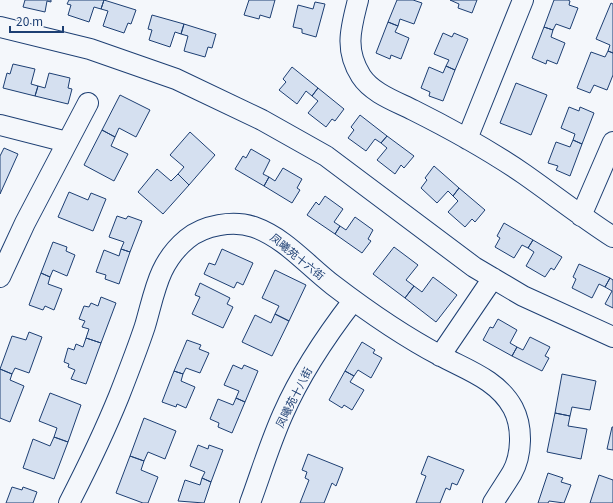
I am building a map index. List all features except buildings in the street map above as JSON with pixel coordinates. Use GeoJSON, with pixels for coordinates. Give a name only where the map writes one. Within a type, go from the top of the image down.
{"type":"FeatureCollection","features":[{"type":"Feature","properties":{"kind":"street"},"geometry":{"type":"LineString","coordinates":[[358,0],[349,36],[352,58],[361,76],[376,92],[467,139],[522,173],[581,216],[613,237]]}},
{"type":"Feature","properties":{"kind":"street"},"geometry":{"type":"LineString","coordinates":[[467,139],[523,0]]}},
{"type":"Feature","properties":{"kind":"street"},"geometry":{"type":"LineString","coordinates":[[0,27],[90,49],[176,79],[262,120],[326,156],[474,267],[523,296],[613,337]]}},
{"type":"Feature","properties":{"kind":"street"},"geometry":{"type":"LineString","coordinates":[[0,277],[25,223],[66,142],[88,103]]}},
{"type":"Feature","properties":{"kind":"street"},"geometry":{"type":"LineString","coordinates":[[0,125],[66,142]]}},
{"type":"Feature","properties":{"kind":"street"},"geometry":{"type":"LineString","coordinates":[[581,216],[613,142]]}},
{"type":"Feature","properties":{"kind":"street","name":"凤曦苑十六街"},"geometry":{"type":"LineString","coordinates":[[69,503],[119,397],[144,327],[161,270],[172,252],[189,237],[208,228],[230,224],[251,226],[271,234],[289,247],[353,301],[440,356],[484,378],[501,391],[513,409],[520,430],[520,451],[513,472],[493,503]]}},
{"type":"Feature","properties":{"kind":"street"},"geometry":{"type":"LineString","coordinates":[[440,356],[494,278]]}},
{"type":"Feature","properties":{"kind":"street","name":"凤曦苑十八街"},"geometry":{"type":"LineString","coordinates":[[250,503],[266,454],[283,413],[315,355],[353,301]]}}]}
